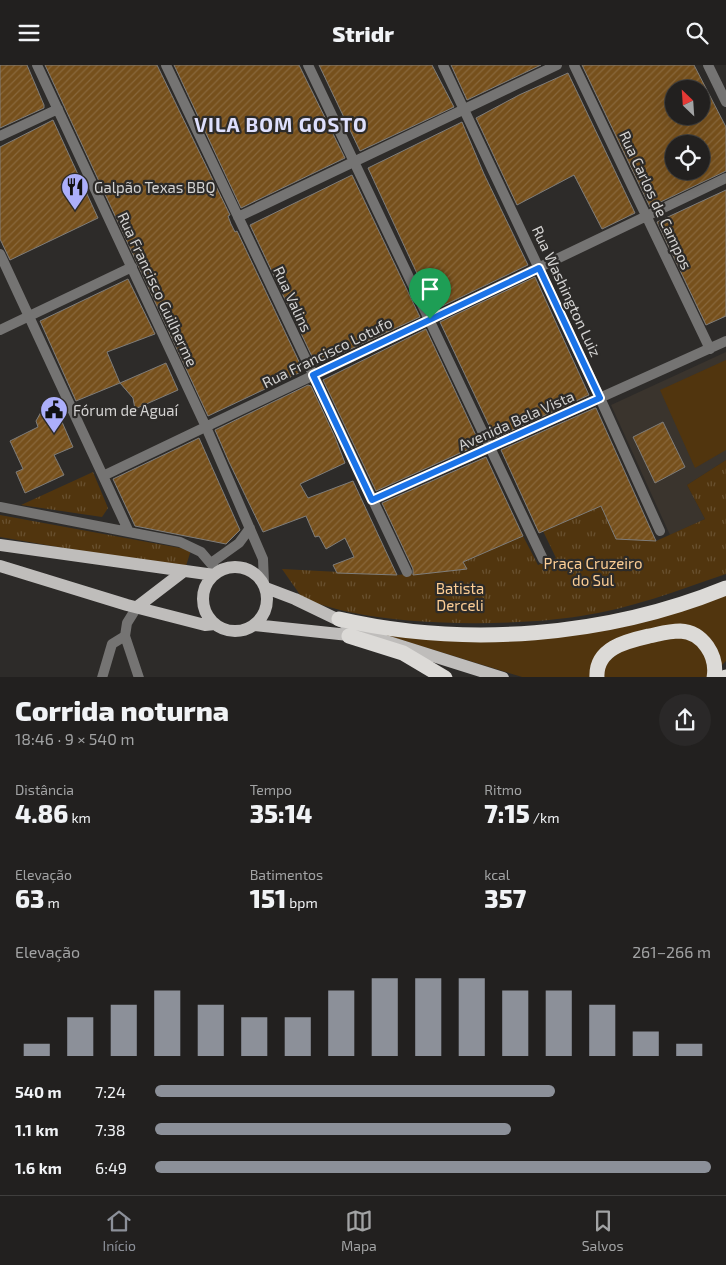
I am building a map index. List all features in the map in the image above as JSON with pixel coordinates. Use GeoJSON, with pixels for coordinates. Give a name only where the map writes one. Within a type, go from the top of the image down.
{"type":"FeatureCollection","features":[{"type":"Feature","properties":{"kind":"highway"},"geometry":{"type":"LineString","coordinates":[[340,619],[378,628],[420,633],[512,634],[593,625],[636,616],[726,588]]}},
{"type":"Feature","properties":{"kind":"highway"},"geometry":{"type":"LineString","coordinates":[[597,677],[599,662],[616,646],[672,631],[692,634],[708,647],[714,657],[716,666],[714,677]]}},
{"type":"Feature","properties":{"kind":"highway"},"geometry":{"type":"LineString","coordinates":[[349,636],[403,653],[445,677]]}},
{"type":"Feature","properties":{"kind":"main road"},"geometry":{"type":"LineString","coordinates":[[0,545],[184,571],[240,567],[249,570],[265,586],[340,619],[376,638],[503,677]]}},
{"type":"Feature","properties":{"kind":"main road"},"geometry":{"type":"LineString","coordinates":[[0,566],[137,607],[233,631],[241,631],[254,625],[261,618],[266,609],[268,599],[265,586]]}},
{"type":"Feature","properties":{"kind":"main road"},"geometry":{"type":"LineString","coordinates":[[214,570],[205,586],[203,597],[204,607],[215,625]]}},
{"type":"Feature","properties":{"kind":"main road"},"geometry":{"type":"LineString","coordinates":[[137,607],[184,571]]}},
{"type":"Feature","properties":{"kind":"main road"},"geometry":{"type":"LineString","coordinates":[[254,625],[376,638]]}},
{"type":"Feature","properties":{"kind":"street","name":"Rua Francisco Guilherme"},"geometry":{"type":"LineString","coordinates":[[37,65],[206,427],[263,559],[265,586]]}},
{"type":"Feature","properties":{"kind":"street","name":"Rua Valins"},"geometry":{"type":"LineString","coordinates":[[166,65],[407,572]]}},
{"type":"Feature","properties":{"kind":"street"},"geometry":{"type":"LineString","coordinates":[[308,65],[543,559]]}},
{"type":"Feature","properties":{"kind":"street","name":"Rua Washington Luiz"},"geometry":{"type":"LineString","coordinates":[[443,65],[600,398],[660,531]]}},
{"type":"Feature","properties":{"kind":"street"},"geometry":{"type":"LineString","coordinates":[[238,217],[557,65]]}},
{"type":"Feature","properties":{"kind":"street","name":"Rua Carlos de Campos"},"geometry":{"type":"LineString","coordinates":[[574,65],[710,349]]}},
{"type":"Feature","properties":{"kind":"street"},"geometry":{"type":"LineString","coordinates":[[708,65],[726,102]]}},
{"type":"Feature","properties":{"kind":"street"},"geometry":{"type":"LineString","coordinates":[[0,136],[58,109]]}},
{"type":"Feature","properties":{"kind":"street","name":"Rua Francisco Lotufo"},"geometry":{"type":"LineString","coordinates":[[103,476],[726,178]]}},
{"type":"Feature","properties":{"kind":"street"},"geometry":{"type":"LineString","coordinates":[[0,254],[129,532]]}},
{"type":"Feature","properties":{"kind":"street"},"geometry":{"type":"LineString","coordinates":[[0,330],[132,267]]}},
{"type":"Feature","properties":{"kind":"street","name":"Avenida Bela Vista"},"geometry":{"type":"LineString","coordinates":[[372,500],[726,341]]}},
{"type":"Feature","properties":{"kind":"street"},"geometry":{"type":"LineString","coordinates":[[0,507],[180,542],[201,552],[214,570],[250,528]]}},
{"type":"Feature","properties":{"kind":"street"},"geometry":{"type":"LineString","coordinates":[[137,607],[127,623],[126,636],[139,677]]}},
{"type":"Feature","properties":{"kind":"street"},"geometry":{"type":"LineString","coordinates":[[102,677],[112,644],[126,636]]}},
{"type":"Feature","properties":{"kind":"shaded area"},"geometry":{"type":"Polygon","coordinates":[[[726,352],[726,460],[687,485],[705,519],[670,535],[611,405],[726,352]]]}},
{"type":"Feature","properties":{"kind":"green space"},"geometry":{"type":"Polygon","coordinates":[[[726,360],[726,450],[695,468],[660,390],[726,360]]]}},
{"type":"Feature","properties":{"kind":"green space","name":"Praça Cruzeiro do Sul"},"geometry":{"type":"Polygon","coordinates":[[[726,460],[726,574],[618,609],[581,616],[527,622],[437,622],[379,617],[341,610],[303,599],[282,569],[397,575],[467,569],[463,562],[523,536],[538,565],[556,558],[543,531],[601,506],[616,539],[656,541],[705,519],[687,485],[726,460]]]}},
{"type":"Feature","properties":{"kind":"green space"},"geometry":{"type":"Polygon","coordinates":[[[93,472],[108,508],[102,517],[21,505],[93,472]]]}},
{"type":"Feature","properties":{"kind":"green space"},"geometry":{"type":"Polygon","coordinates":[[[0,515],[191,550],[185,569],[0,537],[0,515]]]}},
{"type":"Feature","properties":{"kind":"green space"},"geometry":{"type":"Polygon","coordinates":[[[726,593],[726,661],[720,667],[700,634],[628,636],[593,677],[522,677],[386,634],[483,639],[726,593]]]}},
{"type":"Feature","properties":{"kind":"green space"},"geometry":{"type":"Polygon","coordinates":[[[687,636],[707,654],[709,677],[602,677],[603,666],[625,647],[687,636]]]}},
{"type":"Feature","properties":{"kind":"building"},"geometry":{"type":"Polygon","coordinates":[[[0,65],[27,65],[44,108],[0,128],[0,65]]]}},
{"type":"Feature","properties":{"kind":"building"},"geometry":{"type":"Polygon","coordinates":[[[45,65],[157,65],[230,215],[228,216],[231,224],[235,232],[237,231],[303,370],[301,372],[208,416],[45,65]]]}},
{"type":"Feature","properties":{"kind":"building"},"geometry":{"type":"Polygon","coordinates":[[[174,65],[299,65],[345,158],[241,208],[174,65]]]}},
{"type":"Feature","properties":{"kind":"building"},"geometry":{"type":"Polygon","coordinates":[[[319,65],[432,65],[454,107],[360,151],[319,65]]]}},
{"type":"Feature","properties":{"kind":"building"},"geometry":{"type":"Polygon","coordinates":[[[451,65],[541,65],[467,100],[451,65]]]}},
{"type":"Feature","properties":{"kind":"building"},"geometry":{"type":"Polygon","coordinates":[[[582,65],[694,65],[702,80],[665,80],[665,125],[710,125],[710,96],[726,127],[726,171],[710,179],[710,135],[665,135],[665,180],[707,180],[650,207],[582,65]]]}},
{"type":"Feature","properties":{"kind":"building"},"geometry":{"type":"Polygon","coordinates":[[[568,73],[635,213],[602,229],[574,175],[517,205],[476,118],[519,95],[568,73]]]}},
{"type":"Feature","properties":{"kind":"building"},"geometry":{"type":"Polygon","coordinates":[[[53,120],[98,218],[10,260],[0,239],[0,147],[53,120]]]}},
{"type":"Feature","properties":{"kind":"building"},"geometry":{"type":"Polygon","coordinates":[[[462,122],[484,174],[528,265],[434,310],[368,168],[462,122]]]}},
{"type":"Feature","properties":{"kind":"building"},"geometry":{"type":"Polygon","coordinates":[[[352,175],[420,317],[316,365],[250,225],[352,175]]]}},
{"type":"Feature","properties":{"kind":"building"},"geometry":{"type":"Polygon","coordinates":[[[726,190],[726,316],[706,325],[657,222],[726,190]]]}},
{"type":"Feature","properties":{"kind":"building"},"geometry":{"type":"Polygon","coordinates":[[[535,277],[589,395],[495,438],[440,322],[535,277]]]}},
{"type":"Feature","properties":{"kind":"building"},"geometry":{"type":"Polygon","coordinates":[[[128,279],[155,334],[107,352],[120,383],[76,401],[40,321],[128,279]]]}},
{"type":"Feature","properties":{"kind":"building"},"geometry":{"type":"Polygon","coordinates":[[[426,329],[480,444],[376,491],[323,380],[426,329]]]}},
{"type":"Feature","properties":{"kind":"building"},"geometry":{"type":"Polygon","coordinates":[[[166,363],[178,390],[135,409],[133,398],[120,383],[166,363]]]}},
{"type":"Feature","properties":{"kind":"building"},"geometry":{"type":"Polygon","coordinates":[[[308,385],[311,386],[345,463],[300,484],[308,498],[353,481],[397,575],[337,573],[333,565],[354,557],[345,538],[326,549],[319,536],[315,537],[306,516],[263,532],[229,462],[215,430],[308,385]]]}},
{"type":"Feature","properties":{"kind":"building"},"geometry":{"type":"Polygon","coordinates":[[[55,406],[73,447],[54,455],[64,475],[25,493],[16,472],[23,469],[10,441],[38,427],[36,421],[41,412],[55,406]]]}},
{"type":"Feature","properties":{"kind":"building"},"geometry":{"type":"Polygon","coordinates":[[[595,408],[656,541],[616,539],[601,506],[539,533],[501,450],[595,408]]]}},
{"type":"Feature","properties":{"kind":"building"},"geometry":{"type":"Polygon","coordinates":[[[663,422],[685,467],[655,483],[633,437],[663,422]]]}},
{"type":"Feature","properties":{"kind":"building"},"geometry":{"type":"Polygon","coordinates":[[[199,438],[240,530],[226,544],[135,526],[113,479],[199,438]]]}},
{"type":"Feature","properties":{"kind":"building"},"geometry":{"type":"Polygon","coordinates":[[[486,457],[523,536],[463,562],[467,569],[413,575],[413,569],[382,503],[486,457]]]}},
{"type":"Feature","properties":{"kind":"place","name":"Galpão Texas BBQ"},"geometry":{"type":"Point","coordinates":[75,211]}},
{"type":"Feature","properties":{"kind":"place","name":"Fórum de Aguaí"},"geometry":{"type":"Point","coordinates":[54,434]}},
{"type":"Feature","properties":{"kind":"district","name":"VILA BOM GOSTO"},"geometry":{"type":"Point","coordinates":[281,124]}},
{"type":"Feature","properties":{"kind":"route"},"geometry":{"type":"LineString","coordinates":[[539,268],[600,398],[372,500],[313,375],[430,319],[539,268]]}},
{"type":"Feature","properties":{"kind":"park label","name":"Batista Derceli"},"geometry":{"type":"Point","coordinates":[460,596]}}]}
